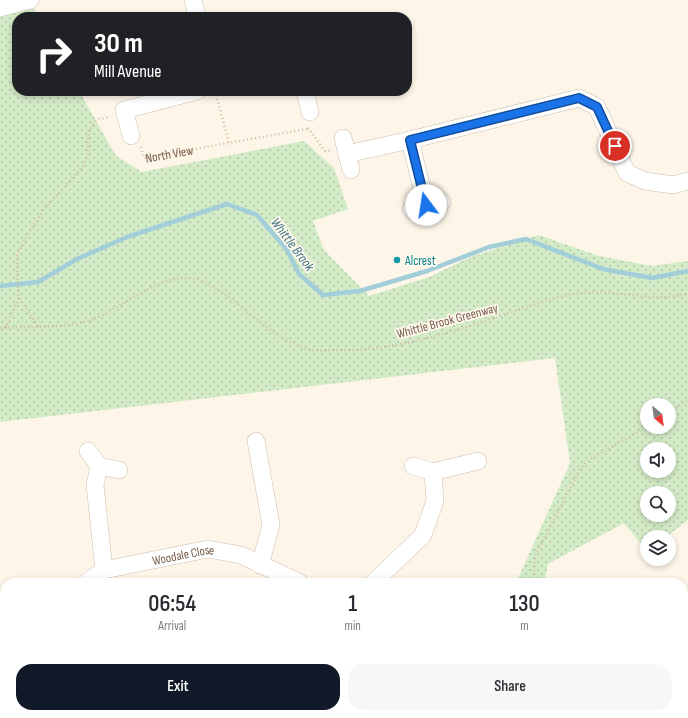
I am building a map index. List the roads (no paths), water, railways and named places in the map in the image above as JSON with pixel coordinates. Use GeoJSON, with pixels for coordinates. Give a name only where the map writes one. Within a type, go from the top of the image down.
{"type":"FeatureCollection","features":[{"type":"Feature","properties":{"kind":"street"},"geometry":{"type":"LineString","coordinates":[[193,0],[196,12]]}},
{"type":"Feature","properties":{"kind":"street"},"geometry":{"type":"LineString","coordinates":[[0,8],[22,1]]}},
{"type":"Feature","properties":{"kind":"street","name":"North View"},"geometry":{"type":"LineString","coordinates":[[131,136],[124,110],[178,96]]}},
{"type":"Feature","properties":{"kind":"street"},"geometry":{"type":"LineString","coordinates":[[306,96],[309,120]]}},
{"type":"Feature","properties":{"kind":"street"},"geometry":{"type":"LineString","coordinates":[[347,153],[410,140],[579,98],[597,107],[628,173],[645,181],[673,185],[688,181]]}},
{"type":"Feature","properties":{"kind":"street"},"geometry":{"type":"LineString","coordinates":[[410,140],[426,206]]}},
{"type":"Feature","properties":{"kind":"street"},"geometry":{"type":"LineString","coordinates":[[256,441],[271,525],[260,565]]}},
{"type":"Feature","properties":{"kind":"street"},"geometry":{"type":"LineString","coordinates":[[88,451],[99,466],[119,470]]}},
{"type":"Feature","properties":{"kind":"street"},"geometry":{"type":"LineString","coordinates":[[413,466],[433,472],[478,461]]}},
{"type":"Feature","properties":{"kind":"street"},"geometry":{"type":"LineString","coordinates":[[99,466],[95,485],[104,570]]}},
{"type":"Feature","properties":{"kind":"street"},"geometry":{"type":"LineString","coordinates":[[378,578],[423,535],[435,501],[433,472]]}},
{"type":"Feature","properties":{"kind":"street","name":"Woodale Close"},"geometry":{"type":"LineString","coordinates":[[93,578],[104,570],[208,549],[241,555],[289,578]]}},
{"type":"Feature","properties":{"kind":"waterway","name":"Whittle Brook"},"geometry":{"type":"LineString","coordinates":[[0,286],[38,282],[77,259],[127,237],[227,204],[257,215],[287,250],[299,274],[323,295],[360,291],[427,271],[489,247],[526,239],[603,269],[652,278],[688,271]]}},
{"type":"Feature","properties":{"kind":"place","name":"Alcrest"},"geometry":{"type":"Point","coordinates":[397,260]}}]}
